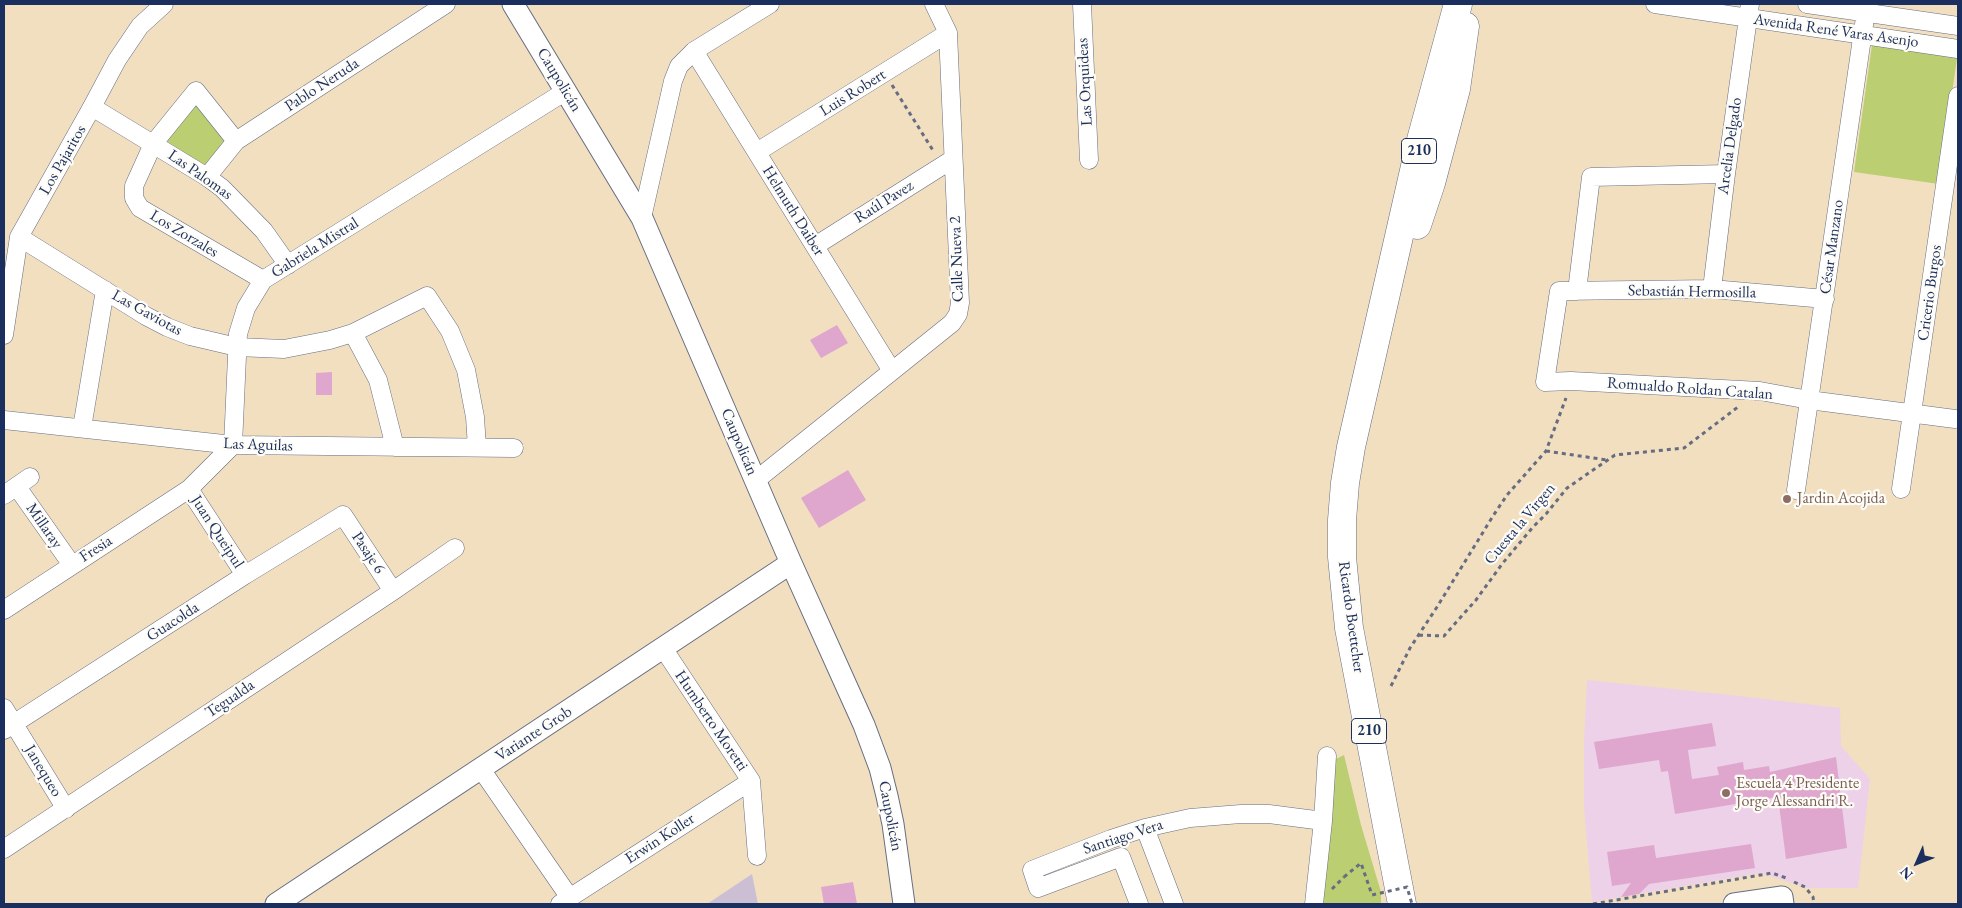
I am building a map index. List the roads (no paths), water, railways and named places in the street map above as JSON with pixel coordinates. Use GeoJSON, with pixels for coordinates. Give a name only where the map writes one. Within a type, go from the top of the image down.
{"type":"FeatureCollection","features":[{"type":"Feature","properties":{"kind":"main road","name":"Ricardo Boettcher"},"geometry":{"type":"LineString","coordinates":[[1402,904],[1349,628],[1342,557],[1344,492],[1351,447],[1421,140],[1458,4]]}},
{"type":"Feature","properties":{"kind":"main road","name":"Ricardo Boettcher"},"geometry":{"type":"LineString","coordinates":[[1385,300],[1420,216],[1441,150],[1461,63],[1466,4]]}},
{"type":"Feature","properties":{"kind":"street","name":"Los Pajaritos"},"geometry":{"type":"LineString","coordinates":[[4,335],[19,237],[117,60],[140,26],[164,4]]}},
{"type":"Feature","properties":{"kind":"street","name":"Pablo Neruda"},"geometry":{"type":"LineString","coordinates":[[207,177],[236,141],[446,4]]}},
{"type":"Feature","properties":{"kind":"street","name":"Caupolicán"},"geometry":{"type":"LineString","coordinates":[[513,4],[642,218],[791,563],[864,724],[880,768],[893,824],[904,904]]}},
{"type":"Feature","properties":{"kind":"street"},"geometry":{"type":"LineString","coordinates":[[642,218],[675,73],[686,57],[694,50],[770,4]]}},
{"type":"Feature","properties":{"kind":"street","name":"Calle Nueva 2"},"geometry":{"type":"LineString","coordinates":[[755,480],[952,322],[959,309],[947,162],[948,32],[934,4]]}},
{"type":"Feature","properties":{"kind":"street","name":"Las Orquideas"},"geometry":{"type":"LineString","coordinates":[[1082,4],[1089,160]]}},
{"type":"Feature","properties":{"kind":"street","name":"Avenida René Varas Asenjo"},"geometry":{"type":"LineString","coordinates":[[1655,4],[1749,11],[1863,35],[1958,49]]}},
{"type":"Feature","properties":{"kind":"street","name":"Avenida René Varas Asenjo"},"geometry":{"type":"LineString","coordinates":[[1806,4],[1866,8],[1958,26]]}},
{"type":"Feature","properties":{"kind":"street","name":"César Manzano"},"geometry":{"type":"LineString","coordinates":[[1796,490],[1866,8]]}},
{"type":"Feature","properties":{"kind":"street","name":"Arcelia Delgado"},"geometry":{"type":"LineString","coordinates":[[1712,289],[1749,11]]}},
{"type":"Feature","properties":{"kind":"street","name":"Luis Robert"},"geometry":{"type":"LineString","coordinates":[[757,152],[948,32]]}},
{"type":"Feature","properties":{"kind":"street","name":"Helmuth Daiber"},"geometry":{"type":"LineString","coordinates":[[694,50],[892,371]]}},
{"type":"Feature","properties":{"kind":"street","name":"Los Zorzales"},"geometry":{"type":"LineString","coordinates":[[236,141],[196,91],[153,144],[134,186],[134,198],[140,208],[263,280]]}},
{"type":"Feature","properties":{"kind":"street","name":"Gabriela Mistral"},"geometry":{"type":"LineString","coordinates":[[233,445],[237,347],[240,327],[246,308],[263,280],[566,91]]}},
{"type":"Feature","properties":{"kind":"street","name":"Cricerio Burgos"},"geometry":{"type":"LineString","coordinates":[[1901,489],[1912,412],[1951,195],[1958,96]]}},
{"type":"Feature","properties":{"kind":"street","name":"Las Palomas"},"geometry":{"type":"LineString","coordinates":[[92,107],[222,188],[250,215],[277,247],[288,265]]}},
{"type":"Feature","properties":{"kind":"street","name":"Raúl Pavez"},"geometry":{"type":"LineString","coordinates":[[815,246],[947,162]]}},
{"type":"Feature","properties":{"kind":"street"},"geometry":{"type":"LineString","coordinates":[[1577,291],[1591,177],[1726,174]]}},
{"type":"Feature","properties":{"kind":"street","name":"Las Gaviotas"},"geometry":{"type":"LineString","coordinates":[[19,237],[167,327],[198,338],[237,347],[261,349],[300,347],[330,340],[353,333],[427,296],[450,331],[466,370],[475,417],[477,447]]}},
{"type":"Feature","properties":{"kind":"street","name":"Sebastián Hermosilla"},"geometry":{"type":"LineString","coordinates":[[1559,290],[1712,289],[1824,298]]}},
{"type":"Feature","properties":{"kind":"street"},"geometry":{"type":"LineString","coordinates":[[82,428],[105,290]]}},
{"type":"Feature","properties":{"kind":"street","name":"Romualdo Roldan Catalan"},"geometry":{"type":"LineString","coordinates":[[1559,290],[1545,382],[1571,381],[1760,391],[1810,400],[1955,419]]}},
{"type":"Feature","properties":{"kind":"street"},"geometry":{"type":"LineString","coordinates":[[353,333],[378,380],[395,447]]}},
{"type":"Feature","properties":{"kind":"street","name":"Las Aguilas"},"geometry":{"type":"LineString","coordinates":[[4,420],[233,445],[514,448]]}},
{"type":"Feature","properties":{"kind":"street"},"geometry":{"type":"LineString","coordinates":[[189,490],[233,445]]}},
{"type":"Feature","properties":{"kind":"street","name":"Millaray"},"geometry":{"type":"LineString","coordinates":[[17,486],[72,565]]}},
{"type":"Feature","properties":{"kind":"street","name":"Fresia"},"geometry":{"type":"LineString","coordinates":[[4,610],[189,490]]}},
{"type":"Feature","properties":{"kind":"street","name":"Juan Queipul"},"geometry":{"type":"LineString","coordinates":[[189,490],[245,575]]}},
{"type":"Feature","properties":{"kind":"street","name":"Guacolda"},"geometry":{"type":"LineString","coordinates":[[9,727],[245,575],[343,515]]}},
{"type":"Feature","properties":{"kind":"street","name":"Pasaje 6"},"geometry":{"type":"LineString","coordinates":[[343,515],[393,591]]}},
{"type":"Feature","properties":{"kind":"street","name":"Tegualda"},"geometry":{"type":"LineString","coordinates":[[4,849],[455,548]]}},
{"type":"Feature","properties":{"kind":"street","name":"Variante Grob"},"geometry":{"type":"LineString","coordinates":[[276,904],[791,563]]}},
{"type":"Feature","properties":{"kind":"street","name":"Humberto Moretti"},"geometry":{"type":"LineString","coordinates":[[663,648],[750,780],[757,856]]}},
{"type":"Feature","properties":{"kind":"street","name":"Janequeo"},"geometry":{"type":"LineString","coordinates":[[4,708],[9,727],[66,809]]}},
{"type":"Feature","properties":{"kind":"street"},"geometry":{"type":"LineString","coordinates":[[1314,904],[1324,821],[1327,756]]}},
{"type":"Feature","properties":{"kind":"street","name":"Erwin Koller"},"geometry":{"type":"LineString","coordinates":[[481,768],[565,901],[750,780]]}},
{"type":"Feature","properties":{"kind":"street","name":"Santiago Vera"},"geometry":{"type":"LineString","coordinates":[[1139,904],[1121,857],[1038,888],[1032,870],[1144,828],[1190,818],[1241,814],[1296,816],[1324,821]]}},
{"type":"Feature","properties":{"kind":"street"},"geometry":{"type":"LineString","coordinates":[[1144,828],[1174,904]]}},
{"type":"Feature","properties":{"kind":"street"},"geometry":{"type":"LineString","coordinates":[[1734,904],[1782,897],[1783,904]]}},
{"type":"Feature","properties":{"kind":"place","name":"Jardin Acojida"},"geometry":{"type":"Point","coordinates":[1787,499]}},
{"type":"Feature","properties":{"kind":"place","name":"Escuela 4 Presidente Jorge Alessandri R."},"geometry":{"type":"Point","coordinates":[1726,793]}}]}
